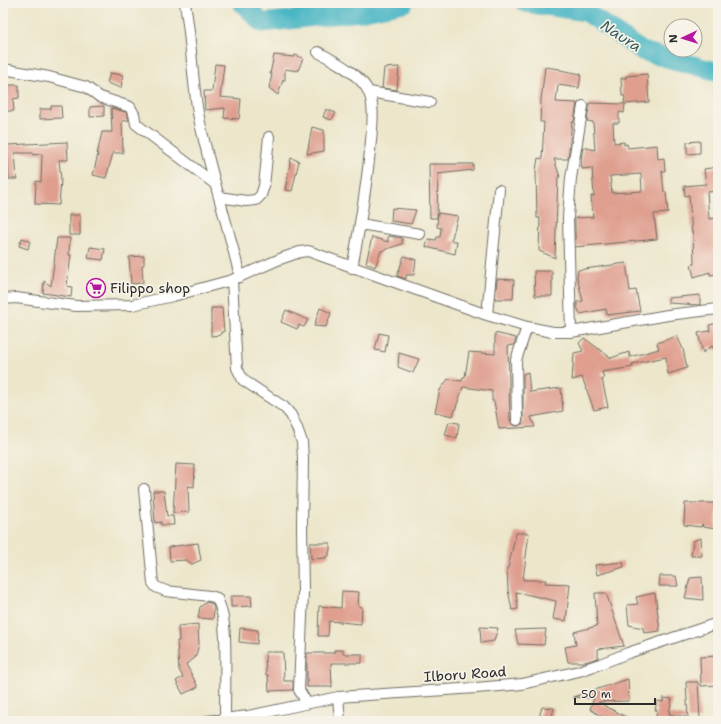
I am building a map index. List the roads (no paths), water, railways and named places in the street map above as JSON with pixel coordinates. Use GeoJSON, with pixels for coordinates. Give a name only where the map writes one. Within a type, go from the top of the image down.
{"type":"FeatureCollection","features":[{"type":"Feature","properties":{"kind":"street"},"geometry":{"type":"LineString","coordinates":[[185,3],[193,84],[199,118],[214,184],[230,235],[236,279],[237,368],[243,380],[284,407],[297,428],[302,442],[302,592],[299,690],[307,703]]}},
{"type":"Feature","properties":{"kind":"street"},"geometry":{"type":"LineString","coordinates":[[318,52],[357,76],[369,92],[372,107],[372,127],[368,170],[352,268]]}},
{"type":"Feature","properties":{"kind":"street"},"geometry":{"type":"LineString","coordinates":[[3,69],[49,77],[86,87],[100,96],[130,107],[134,114],[136,124],[214,184]]}},
{"type":"Feature","properties":{"kind":"street"},"geometry":{"type":"LineString","coordinates":[[369,92],[430,102]]}},
{"type":"Feature","properties":{"kind":"street"},"geometry":{"type":"LineString","coordinates":[[571,332],[568,217],[571,178],[583,106]]}},
{"type":"Feature","properties":{"kind":"street"},"geometry":{"type":"LineString","coordinates":[[219,197],[246,201],[256,200],[261,195],[264,186],[269,137]]}},
{"type":"Feature","properties":{"kind":"street"},"geometry":{"type":"LineString","coordinates":[[487,315],[499,190]]}},
{"type":"Feature","properties":{"kind":"street"},"geometry":{"type":"LineString","coordinates":[[360,224],[420,234]]}},
{"type":"Feature","properties":{"kind":"street"},"geometry":{"type":"LineString","coordinates":[[3,299],[16,298],[76,306],[132,305],[173,296],[236,279],[280,259],[300,252],[308,251],[487,315],[527,327],[554,332],[571,332],[668,315],[718,309]]}},
{"type":"Feature","properties":{"kind":"street"},"geometry":{"type":"LineString","coordinates":[[517,420],[516,360],[527,327]]}},
{"type":"Feature","properties":{"kind":"street"},"geometry":{"type":"LineString","coordinates":[[144,489],[153,583],[156,587],[166,591],[217,598],[220,605],[223,616],[226,662],[225,718]]}},
{"type":"Feature","properties":{"kind":"street","name":"Ilboru Road"},"geometry":{"type":"LineString","coordinates":[[207,721],[248,716],[338,697],[522,684],[578,671],[718,623]]}},
{"type":"Feature","properties":{"kind":"street"},"geometry":{"type":"LineString","coordinates":[[338,697],[340,721]]}},
{"type":"Feature","properties":{"kind":"waterway","name":"Naura"},"geometry":{"type":"LineString","coordinates":[[242,3],[262,23],[360,12],[404,3]]}},
{"type":"Feature","properties":{"kind":"waterway","name":"Naura"},"geometry":{"type":"LineString","coordinates":[[525,3],[586,12],[642,51],[718,72]]}},
{"type":"Feature","properties":{"kind":"place","name":"Filippo shop"},"geometry":{"type":"Point","coordinates":[96,288]}}]}
